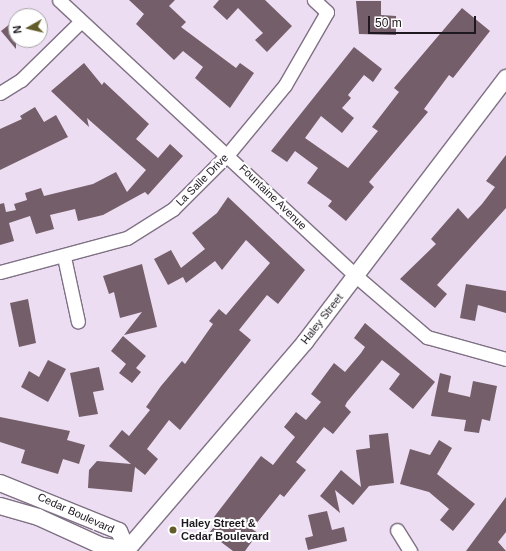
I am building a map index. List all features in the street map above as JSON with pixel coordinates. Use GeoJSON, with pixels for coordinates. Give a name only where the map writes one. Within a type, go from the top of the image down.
{"type":"FeatureCollection","features":[{"type":"Feature","properties":{"kind":"street","name":"Fountaine Avenue"},"geometry":{"type":"LineString","coordinates":[[59,0],[80,22],[228,154],[356,276],[427,337],[506,359]]}},
{"type":"Feature","properties":{"kind":"street","name":"La Salle Drive"},"geometry":{"type":"LineString","coordinates":[[0,272],[64,257],[127,238],[173,209],[228,154],[285,85],[327,12],[314,0]]}},
{"type":"Feature","properties":{"kind":"street"},"geometry":{"type":"LineString","coordinates":[[0,93],[20,80],[80,22]]}},
{"type":"Feature","properties":{"kind":"street","name":"Haley Street"},"geometry":{"type":"LineString","coordinates":[[127,550],[305,342],[506,78]]}},
{"type":"Feature","properties":{"kind":"street"},"geometry":{"type":"LineString","coordinates":[[64,257],[78,322]]}},
{"type":"Feature","properties":{"kind":"street","name":"Cedar Boulevard"},"geometry":{"type":"LineString","coordinates":[[0,482],[119,531],[127,550]]}},
{"type":"Feature","properties":{"kind":"street","name":"Cedar Boulevard"},"geometry":{"type":"LineString","coordinates":[[0,506],[45,520],[102,546],[127,550]]}},
{"type":"Feature","properties":{"kind":"street"},"geometry":{"type":"LineString","coordinates":[[397,530],[410,551]]}},
{"type":"Feature","properties":{"kind":"building"},"geometry":{"type":"Polygon","coordinates":[[[129,0],[175,0],[169,6],[186,22],[181,27],[236,68],[240,63],[254,73],[230,108],[195,78],[203,67],[183,51],[174,60],[136,24],[144,14],[129,0]]]}},
{"type":"Feature","properties":{"kind":"building"},"geometry":{"type":"Polygon","coordinates":[[[219,0],[265,0],[292,26],[267,52],[255,40],[263,33],[238,8],[227,20],[213,7],[219,0]]]}},
{"type":"Feature","properties":{"kind":"building"},"geometry":{"type":"Polygon","coordinates":[[[356,1],[381,1],[381,15],[396,16],[396,35],[359,34],[356,1]]]}},
{"type":"Feature","properties":{"kind":"building"},"geometry":{"type":"Polygon","coordinates":[[[462,8],[490,31],[453,78],[449,75],[424,109],[428,112],[369,182],[374,187],[346,221],[328,206],[332,201],[307,183],[318,168],[295,151],[287,162],[271,151],[354,47],[382,69],[373,82],[364,75],[348,95],[351,98],[342,108],[354,118],[342,133],[321,116],[305,138],[348,168],[378,131],[372,127],[399,92],[394,88],[462,8]]]}},
{"type":"Feature","properties":{"kind":"building"},"geometry":{"type":"Polygon","coordinates":[[[8,25],[8,39],[1,31],[8,25]]]}},
{"type":"Feature","properties":{"kind":"building"},"geometry":{"type":"Polygon","coordinates":[[[84,63],[102,85],[104,82],[149,124],[136,139],[158,158],[170,144],[183,156],[148,195],[145,192],[103,215],[78,221],[75,209],[50,215],[54,229],[36,234],[30,216],[9,223],[14,241],[0,245],[0,204],[4,203],[6,212],[16,210],[14,204],[27,200],[25,193],[41,188],[44,196],[93,184],[116,172],[127,192],[146,170],[87,118],[89,127],[51,91],[84,63]]]}},
{"type":"Feature","properties":{"kind":"building"},"geometry":{"type":"Polygon","coordinates":[[[35,107],[44,122],[56,115],[68,137],[0,170],[0,129],[22,119],[20,116],[35,107]]]}},
{"type":"Feature","properties":{"kind":"building"},"geometry":{"type":"Polygon","coordinates":[[[506,155],[506,208],[437,285],[447,294],[435,308],[400,279],[436,244],[431,239],[458,208],[468,219],[482,204],[495,187],[486,181],[506,155]]]}},
{"type":"Feature","properties":{"kind":"building"},"geometry":{"type":"Polygon","coordinates":[[[228,197],[305,270],[278,304],[267,295],[239,330],[251,340],[180,430],[169,420],[147,449],[158,459],[145,475],[135,467],[132,492],[88,488],[89,470],[97,461],[131,464],[109,446],[122,430],[129,436],[150,410],[146,407],[161,386],[182,361],[185,364],[213,324],[209,321],[219,309],[226,315],[270,263],[246,240],[222,270],[215,261],[186,283],[183,277],[168,285],[154,259],[171,250],[181,268],[205,249],[192,233],[217,213],[228,197]]]}},
{"type":"Feature","properties":{"kind":"building"},"geometry":{"type":"Polygon","coordinates":[[[142,264],[157,327],[124,335],[142,312],[120,318],[114,292],[109,294],[103,276],[142,264]]]}},
{"type":"Feature","properties":{"kind":"building"},"geometry":{"type":"Polygon","coordinates":[[[466,284],[506,291],[506,313],[478,305],[475,321],[460,318],[466,284]]]}},
{"type":"Feature","properties":{"kind":"building"},"geometry":{"type":"Polygon","coordinates":[[[28,299],[36,343],[19,347],[10,303],[28,299]]]}},
{"type":"Feature","properties":{"kind":"building"},"geometry":{"type":"Polygon","coordinates":[[[365,323],[435,382],[413,409],[389,389],[400,374],[382,360],[347,402],[345,406],[351,412],[333,434],[324,427],[296,462],[306,470],[284,497],[280,494],[252,529],[258,533],[245,551],[233,551],[209,533],[219,521],[214,517],[261,456],[273,465],[295,437],[284,427],[296,412],[306,420],[321,402],[311,394],[334,363],[345,372],[361,353],[365,347],[354,338],[365,323]]]}},
{"type":"Feature","properties":{"kind":"building"},"geometry":{"type":"Polygon","coordinates":[[[123,336],[146,356],[136,368],[141,372],[132,383],[119,373],[126,364],[111,351],[123,336]]]}},
{"type":"Feature","properties":{"kind":"building"},"geometry":{"type":"Polygon","coordinates":[[[48,360],[66,369],[48,402],[21,387],[29,371],[39,377],[48,360]]]}},
{"type":"Feature","properties":{"kind":"building"},"geometry":{"type":"Polygon","coordinates":[[[99,367],[104,390],[93,392],[98,414],[79,417],[70,373],[99,367]]]}},
{"type":"Feature","properties":{"kind":"building"},"geometry":{"type":"Polygon","coordinates":[[[440,373],[451,376],[448,392],[470,397],[473,381],[497,386],[490,421],[482,419],[479,433],[464,431],[466,420],[431,416],[440,373]]]}},
{"type":"Feature","properties":{"kind":"building"},"geometry":{"type":"Polygon","coordinates":[[[0,417],[70,431],[67,440],[85,445],[79,464],[63,459],[58,474],[21,463],[25,450],[0,442],[0,417]]]}},
{"type":"Feature","properties":{"kind":"building"},"geometry":{"type":"Polygon","coordinates":[[[388,433],[394,483],[369,486],[353,505],[335,490],[340,513],[320,496],[341,470],[361,487],[356,450],[370,448],[369,435],[388,433]]]}},
{"type":"Feature","properties":{"kind":"building"},"geometry":{"type":"Polygon","coordinates":[[[439,440],[452,448],[437,474],[475,504],[453,531],[440,520],[449,509],[429,492],[400,484],[410,449],[430,455],[439,440]]]}},
{"type":"Feature","properties":{"kind":"building"},"geometry":{"type":"Polygon","coordinates":[[[506,497],[506,532],[498,542],[506,551],[466,551],[506,497]]]}},
{"type":"Feature","properties":{"kind":"building"},"geometry":{"type":"Polygon","coordinates":[[[327,511],[332,530],[344,527],[347,541],[308,550],[305,538],[313,536],[308,515],[327,511]]]}},
{"type":"Feature","properties":{"kind":"place","name":"Haley Street & Cedar Boulevard"},"geometry":{"type":"Point","coordinates":[173,530]}}]}
